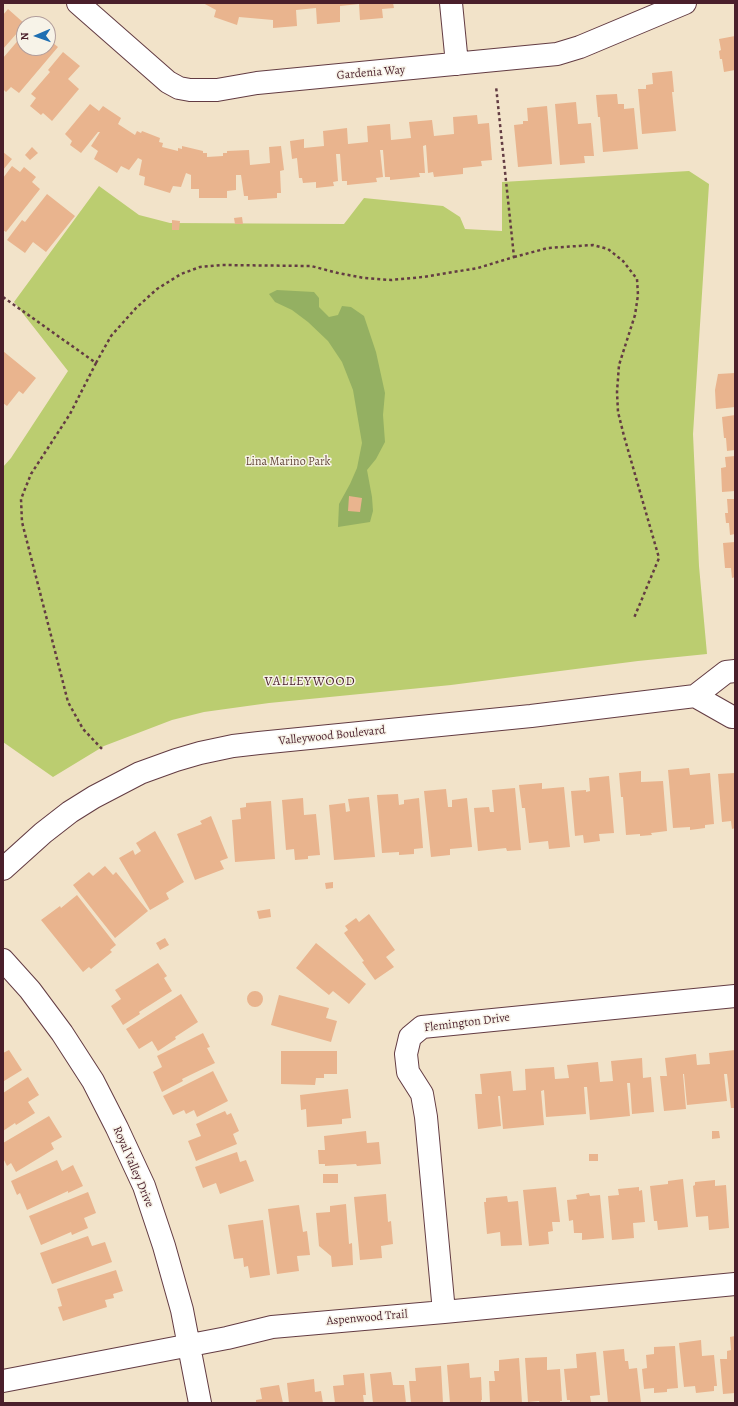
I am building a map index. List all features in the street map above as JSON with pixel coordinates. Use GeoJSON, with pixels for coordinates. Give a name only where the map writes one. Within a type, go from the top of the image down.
{"type":"FeatureCollection","features":[{"type":"Feature","properties":{"kind":"street","name":"Gardenia Way"},"geometry":{"type":"LineString","coordinates":[[78,3],[168,82],[179,88],[190,90],[217,90],[258,83],[556,54],[580,47],[685,3]]}},
{"type":"Feature","properties":{"kind":"street"},"geometry":{"type":"LineString","coordinates":[[451,3],[457,64]]}},
{"type":"Feature","properties":{"kind":"street"},"geometry":{"type":"LineString","coordinates":[[735,671],[726,672],[695,696],[732,717],[735,717]]}},
{"type":"Feature","properties":{"kind":"street","name":"Valleywood Boulevard"},"geometry":{"type":"LineString","coordinates":[[3,869],[43,833],[70,812],[94,797],[140,773],[200,753],[233,746],[258,743],[531,716],[695,696]]}},
{"type":"Feature","properties":{"kind":"street","name":"Royal Valley Drive"},"geometry":{"type":"LineString","coordinates":[[3,960],[30,990],[62,1033],[93,1081],[144,1186],[164,1246],[182,1310],[200,1403]]}},
{"type":"Feature","properties":{"kind":"street","name":"Flemington Drive"},"geometry":{"type":"LineString","coordinates":[[444,1312],[426,1116],[422,1094],[408,1072],[406,1054],[410,1037],[422,1027],[735,996]]}},
{"type":"Feature","properties":{"kind":"street","name":"Aspenwood Trail"},"geometry":{"type":"LineString","coordinates":[[3,1381],[189,1345],[272,1327],[735,1284]]}},
{"type":"Feature","properties":{"kind":"path"},"geometry":{"type":"LineString","coordinates":[[496,86],[514,257]]}},
{"type":"Feature","properties":{"kind":"path"},"geometry":{"type":"LineString","coordinates":[[103,750],[83,729],[68,702],[22,522],[21,499],[31,474],[70,414],[111,336],[136,308],[163,285],[180,274],[200,267],[221,265],[311,266],[364,278],[391,280],[423,277],[478,268],[548,248],[593,245],[608,249],[623,261],[637,279],[638,295],[635,315],[619,365],[617,392],[618,412],[659,558],[634,618]]}},
{"type":"Feature","properties":{"kind":"path"},"geometry":{"type":"LineString","coordinates":[[3,297],[96,363]]}},
{"type":"Feature","properties":{"kind":"green space","name":"Lina Marino Park"},"geometry":{"type":"Polygon","coordinates":[[[689,171],[709,184],[693,434],[699,566],[707,654],[638,661],[451,685],[269,703],[204,712],[172,720],[104,746],[53,777],[3,742],[3,467],[11,458],[68,371],[14,302],[99,186],[139,215],[170,223],[344,224],[364,198],[443,206],[460,217],[465,229],[502,231],[502,182],[689,171]]]}},
{"type":"Feature","properties":{"kind":"green space"},"geometry":{"type":"Polygon","coordinates":[[[277,290],[314,292],[319,298],[319,307],[329,317],[338,315],[342,306],[351,307],[364,316],[376,352],[385,393],[383,415],[385,442],[376,459],[367,470],[373,511],[370,522],[338,527],[339,504],[357,468],[362,443],[353,390],[342,362],[328,341],[308,322],[292,310],[275,302],[269,294],[277,290]]]}},
{"type":"Feature","properties":{"kind":"building"},"geometry":{"type":"Polygon","coordinates":[[[203,3],[393,3],[394,8],[382,9],[383,18],[360,20],[359,4],[340,6],[340,22],[317,24],[316,8],[296,10],[297,26],[273,28],[273,20],[239,17],[237,25],[214,17],[216,10],[203,3]]]}},
{"type":"Feature","properties":{"kind":"building"},"geometry":{"type":"Polygon","coordinates":[[[8,9],[16,16],[16,34],[3,49],[3,15],[8,9]]]}},
{"type":"Feature","properties":{"kind":"building"},"geometry":{"type":"Polygon","coordinates":[[[735,36],[735,70],[724,72],[722,59],[720,59],[719,51],[721,50],[719,39],[735,36]]]}},
{"type":"Feature","properties":{"kind":"building"},"geometry":{"type":"Polygon","coordinates":[[[16,43],[16,56],[50,56],[19,93],[11,87],[6,92],[3,89],[3,58],[16,43]]]}},
{"type":"Feature","properties":{"kind":"building"},"geometry":{"type":"Polygon","coordinates":[[[63,52],[80,66],[68,79],[79,89],[52,121],[43,113],[41,115],[30,106],[36,98],[31,94],[50,72],[48,70],[63,52]]]}},
{"type":"Feature","properties":{"kind":"building"},"geometry":{"type":"Polygon","coordinates":[[[672,71],[674,92],[672,92],[676,131],[642,134],[638,89],[646,89],[646,85],[653,84],[652,73],[672,71]]]}},
{"type":"Feature","properties":{"kind":"building"},"geometry":{"type":"Polygon","coordinates":[[[617,94],[618,104],[624,104],[624,109],[634,108],[638,149],[603,152],[600,117],[598,117],[596,95],[617,94]]]}},
{"type":"Feature","properties":{"kind":"building"},"geometry":{"type":"Polygon","coordinates":[[[576,102],[578,124],[591,123],[594,156],[584,156],[585,163],[560,165],[555,104],[576,102]]]}},
{"type":"Feature","properties":{"kind":"building"},"geometry":{"type":"Polygon","coordinates":[[[90,104],[99,111],[103,106],[121,118],[118,124],[135,135],[137,131],[141,133],[142,131],[160,138],[159,142],[163,143],[162,147],[178,151],[178,148],[182,149],[182,146],[203,151],[203,153],[207,153],[207,157],[223,156],[223,153],[227,153],[227,151],[249,150],[250,165],[270,163],[269,147],[281,146],[284,170],[280,171],[281,193],[277,193],[277,198],[248,200],[248,196],[244,196],[241,175],[236,175],[236,190],[227,191],[227,198],[199,198],[199,189],[191,189],[191,175],[186,173],[181,187],[173,186],[170,193],[144,185],[145,177],[139,175],[142,160],[138,158],[129,170],[121,166],[117,173],[94,159],[98,151],[91,146],[100,132],[98,132],[81,153],[70,145],[72,141],[65,134],[90,104]]]}},
{"type":"Feature","properties":{"kind":"building"},"geometry":{"type":"Polygon","coordinates":[[[547,106],[552,164],[518,167],[514,125],[523,124],[523,121],[528,121],[527,108],[547,106]]]}},
{"type":"Feature","properties":{"kind":"building"},"geometry":{"type":"Polygon","coordinates":[[[477,115],[478,124],[489,123],[492,160],[481,161],[482,166],[463,168],[463,174],[434,177],[433,172],[428,173],[426,145],[423,146],[425,173],[419,173],[420,177],[390,180],[390,177],[385,177],[383,150],[380,150],[383,177],[376,178],[377,182],[347,185],[347,181],[342,181],[340,154],[336,154],[338,181],[333,182],[334,186],[316,188],[316,182],[303,183],[302,178],[299,178],[297,158],[292,159],[290,141],[304,139],[304,148],[324,146],[323,131],[347,128],[348,144],[368,142],[367,126],[390,124],[391,140],[411,138],[409,122],[432,120],[434,136],[454,134],[453,117],[477,115]]]}},
{"type":"Feature","properties":{"kind":"building"},"geometry":{"type":"Polygon","coordinates":[[[32,147],[38,153],[30,160],[25,155],[32,147]]]}},
{"type":"Feature","properties":{"kind":"building"},"geometry":{"type":"Polygon","coordinates":[[[3,152],[12,159],[3,170],[3,152]]]}},
{"type":"Feature","properties":{"kind":"building"},"geometry":{"type":"Polygon","coordinates":[[[12,166],[20,172],[24,167],[36,177],[32,182],[40,189],[6,232],[3,230],[3,178],[12,166]]]}},
{"type":"Feature","properties":{"kind":"building"},"geometry":{"type":"Polygon","coordinates":[[[47,194],[75,216],[46,252],[33,242],[25,253],[7,240],[22,220],[25,222],[47,194]]]}},
{"type":"Feature","properties":{"kind":"building"},"geometry":{"type":"Polygon","coordinates":[[[242,217],[243,224],[235,224],[234,218],[242,217]]]}},
{"type":"Feature","properties":{"kind":"building"},"geometry":{"type":"Polygon","coordinates":[[[172,220],[180,221],[179,230],[172,230],[172,220]]]}},
{"type":"Feature","properties":{"kind":"building"},"geometry":{"type":"Polygon","coordinates":[[[3,351],[36,378],[23,394],[19,391],[7,406],[3,403],[3,351]]]}},
{"type":"Feature","properties":{"kind":"building"},"geometry":{"type":"Polygon","coordinates":[[[735,373],[735,407],[716,409],[715,390],[718,374],[735,373]]]}},
{"type":"Feature","properties":{"kind":"building"},"geometry":{"type":"Polygon","coordinates":[[[735,415],[735,450],[727,451],[722,417],[735,415]]]}},
{"type":"Feature","properties":{"kind":"building"},"geometry":{"type":"Polygon","coordinates":[[[735,456],[735,491],[722,492],[721,468],[726,467],[725,457],[735,456]]]}},
{"type":"Feature","properties":{"kind":"building"},"geometry":{"type":"Polygon","coordinates":[[[349,496],[362,498],[360,512],[348,511],[349,496]]]}},
{"type":"Feature","properties":{"kind":"building"},"geometry":{"type":"Polygon","coordinates":[[[727,499],[735,499],[735,534],[730,535],[729,523],[726,523],[725,513],[728,513],[727,499]]]}},
{"type":"Feature","properties":{"kind":"building"},"geometry":{"type":"Polygon","coordinates":[[[735,542],[735,577],[732,578],[731,568],[725,568],[723,543],[735,542]]]}},
{"type":"Feature","properties":{"kind":"building"},"geometry":{"type":"Polygon","coordinates":[[[689,768],[690,775],[710,773],[714,824],[705,825],[705,828],[690,830],[690,827],[673,828],[668,770],[689,768]]]}},
{"type":"Feature","properties":{"kind":"building"},"geometry":{"type":"Polygon","coordinates":[[[641,771],[641,782],[663,781],[667,831],[651,833],[652,835],[626,835],[623,797],[621,797],[619,773],[641,771]]]}},
{"type":"Feature","properties":{"kind":"building"},"geometry":{"type":"Polygon","coordinates":[[[735,773],[735,828],[732,829],[731,821],[722,822],[718,774],[735,773]]]}},
{"type":"Feature","properties":{"kind":"building"},"geometry":{"type":"Polygon","coordinates":[[[609,776],[614,833],[599,834],[600,841],[584,843],[583,835],[575,836],[571,791],[590,791],[589,778],[609,776]]]}},
{"type":"Feature","properties":{"kind":"building"},"geometry":{"type":"Polygon","coordinates":[[[542,783],[542,789],[564,787],[570,847],[549,849],[548,841],[529,843],[525,808],[522,808],[519,785],[542,783]]]}},
{"type":"Feature","properties":{"kind":"building"},"geometry":{"type":"Polygon","coordinates":[[[515,788],[521,850],[507,851],[506,848],[478,851],[474,808],[489,807],[490,812],[494,812],[492,790],[515,788]]]}},
{"type":"Feature","properties":{"kind":"building"},"geometry":{"type":"Polygon","coordinates":[[[446,789],[448,807],[452,807],[452,800],[467,798],[472,847],[450,849],[450,855],[431,857],[424,791],[446,789]]]}},
{"type":"Feature","properties":{"kind":"building"},"geometry":{"type":"Polygon","coordinates":[[[398,794],[399,805],[404,804],[404,800],[419,798],[423,848],[414,849],[414,854],[399,855],[399,852],[382,853],[377,795],[398,794]]]}},
{"type":"Feature","properties":{"kind":"building"},"geometry":{"type":"Polygon","coordinates":[[[369,797],[375,857],[334,860],[329,805],[345,803],[346,812],[350,811],[348,799],[369,797]]]}},
{"type":"Feature","properties":{"kind":"building"},"geometry":{"type":"Polygon","coordinates":[[[303,798],[304,815],[316,814],[320,855],[308,856],[308,859],[295,860],[294,849],[286,850],[282,800],[303,798]]]}},
{"type":"Feature","properties":{"kind":"building"},"geometry":{"type":"Polygon","coordinates":[[[271,801],[275,859],[235,862],[232,820],[241,819],[240,808],[246,807],[246,803],[271,801]]]}},
{"type":"Feature","properties":{"kind":"building"},"geometry":{"type":"Polygon","coordinates":[[[211,816],[228,858],[220,861],[224,869],[195,880],[177,834],[202,824],[200,821],[211,816]]]}},
{"type":"Feature","properties":{"kind":"building"},"geometry":{"type":"Polygon","coordinates":[[[155,831],[184,882],[166,893],[169,899],[150,910],[119,858],[133,850],[135,855],[141,851],[136,843],[155,831]]]}},
{"type":"Feature","properties":{"kind":"building"},"geometry":{"type":"Polygon","coordinates":[[[105,866],[113,875],[116,872],[148,911],[115,938],[73,885],[89,872],[93,876],[105,866]]]}},
{"type":"Feature","properties":{"kind":"building"},"geometry":{"type":"Polygon","coordinates":[[[333,882],[333,888],[326,889],[325,883],[333,882]]]}},
{"type":"Feature","properties":{"kind":"building"},"geometry":{"type":"Polygon","coordinates":[[[77,895],[116,945],[110,950],[112,952],[91,969],[89,967],[83,972],[41,920],[60,906],[61,908],[77,895]]]}},
{"type":"Feature","properties":{"kind":"building"},"geometry":{"type":"Polygon","coordinates":[[[270,909],[271,917],[259,919],[257,911],[270,909]]]}},
{"type":"Feature","properties":{"kind":"building"},"geometry":{"type":"Polygon","coordinates":[[[369,914],[395,950],[386,957],[394,967],[375,980],[362,962],[364,961],[344,933],[348,930],[345,926],[356,918],[359,922],[369,914]]]}},
{"type":"Feature","properties":{"kind":"building"},"geometry":{"type":"Polygon","coordinates":[[[165,938],[169,945],[160,950],[156,943],[165,938]]]}},
{"type":"Feature","properties":{"kind":"building"},"geometry":{"type":"Polygon","coordinates":[[[316,943],[366,984],[349,1004],[333,991],[329,995],[296,968],[316,943]]]}},
{"type":"Feature","properties":{"kind":"building"},"geometry":{"type":"Polygon","coordinates":[[[158,963],[167,976],[164,978],[172,991],[139,1012],[140,1014],[123,1025],[111,1006],[121,999],[115,990],[158,963]]]}},
{"type":"Feature","properties":{"kind":"building"},"geometry":{"type":"Polygon","coordinates":[[[252,991],[258,991],[263,996],[261,1005],[258,1007],[252,1007],[247,1002],[247,996],[252,991]]]}},
{"type":"Feature","properties":{"kind":"building"},"geometry":{"type":"Polygon","coordinates":[[[181,994],[198,1022],[175,1037],[176,1039],[158,1051],[152,1041],[139,1049],[126,1029],[181,994]]]}},
{"type":"Feature","properties":{"kind":"building"},"geometry":{"type":"Polygon","coordinates":[[[279,995],[329,1008],[326,1018],[337,1021],[331,1042],[271,1025],[279,995]]]}},
{"type":"Feature","properties":{"kind":"building"},"geometry":{"type":"Polygon","coordinates":[[[203,1033],[210,1047],[207,1048],[215,1063],[182,1079],[183,1081],[162,1092],[153,1072],[162,1067],[157,1056],[203,1033]]]}},
{"type":"Feature","properties":{"kind":"building"},"geometry":{"type":"Polygon","coordinates":[[[9,1050],[22,1070],[4,1081],[3,1053],[9,1050]]]}},
{"type":"Feature","properties":{"kind":"building"},"geometry":{"type":"Polygon","coordinates":[[[735,1050],[735,1108],[731,1108],[727,1074],[724,1074],[727,1101],[687,1105],[683,1074],[686,1109],[664,1111],[660,1076],[667,1076],[665,1058],[696,1054],[697,1065],[710,1064],[709,1053],[735,1050]]]}},
{"type":"Feature","properties":{"kind":"building"},"geometry":{"type":"Polygon","coordinates":[[[281,1051],[337,1051],[337,1074],[324,1074],[324,1078],[316,1078],[315,1085],[281,1084],[281,1051]]]}},
{"type":"Feature","properties":{"kind":"building"},"geometry":{"type":"Polygon","coordinates":[[[642,1058],[643,1078],[651,1077],[654,1112],[632,1114],[630,1083],[627,1083],[630,1116],[590,1120],[587,1087],[584,1087],[586,1114],[546,1117],[544,1090],[541,1091],[544,1125],[503,1129],[500,1096],[498,1096],[501,1126],[478,1129],[475,1094],[482,1094],[480,1074],[511,1071],[513,1091],[526,1090],[525,1069],[554,1067],[555,1079],[569,1078],[567,1065],[598,1062],[600,1082],[613,1081],[611,1061],[642,1058]]]}},
{"type":"Feature","properties":{"kind":"building"},"geometry":{"type":"Polygon","coordinates":[[[213,1071],[228,1101],[197,1117],[194,1110],[186,1114],[184,1110],[173,1115],[163,1096],[213,1071]]]}},
{"type":"Feature","properties":{"kind":"building"},"geometry":{"type":"Polygon","coordinates":[[[28,1077],[39,1095],[28,1102],[35,1113],[3,1131],[3,1093],[28,1077]]]}},
{"type":"Feature","properties":{"kind":"building"},"geometry":{"type":"Polygon","coordinates":[[[348,1089],[351,1118],[342,1119],[342,1124],[307,1127],[306,1109],[301,1110],[300,1095],[348,1089]]]}},
{"type":"Feature","properties":{"kind":"building"},"geometry":{"type":"Polygon","coordinates":[[[225,1111],[227,1115],[231,1113],[239,1131],[233,1134],[237,1144],[196,1161],[188,1141],[201,1136],[196,1124],[225,1111]]]}},
{"type":"Feature","properties":{"kind":"building"},"geometry":{"type":"Polygon","coordinates":[[[49,1116],[62,1137],[51,1143],[54,1149],[16,1172],[11,1163],[7,1166],[3,1158],[3,1143],[49,1116]]]}},
{"type":"Feature","properties":{"kind":"building"},"geometry":{"type":"Polygon","coordinates":[[[366,1131],[367,1143],[379,1142],[381,1164],[325,1166],[325,1164],[319,1164],[318,1150],[325,1150],[324,1136],[366,1131]]]}},
{"type":"Feature","properties":{"kind":"building"},"geometry":{"type":"Polygon","coordinates":[[[712,1131],[719,1131],[720,1138],[712,1139],[712,1131]]]}},
{"type":"Feature","properties":{"kind":"building"},"geometry":{"type":"Polygon","coordinates":[[[237,1152],[240,1162],[246,1160],[254,1181],[220,1194],[216,1183],[203,1188],[195,1167],[237,1152]]]}},
{"type":"Feature","properties":{"kind":"building"},"geometry":{"type":"Polygon","coordinates":[[[589,1154],[598,1154],[598,1161],[589,1161],[589,1154]]]}},
{"type":"Feature","properties":{"kind":"building"},"geometry":{"type":"Polygon","coordinates":[[[57,1160],[62,1171],[73,1165],[83,1186],[68,1193],[68,1191],[27,1210],[20,1193],[17,1195],[11,1181],[57,1160]]]}},
{"type":"Feature","properties":{"kind":"building"},"geometry":{"type":"Polygon","coordinates":[[[323,1174],[338,1174],[338,1183],[323,1183],[323,1174]]]}},
{"type":"Feature","properties":{"kind":"building"},"geometry":{"type":"Polygon","coordinates":[[[683,1179],[688,1227],[658,1230],[657,1221],[654,1221],[650,1186],[668,1184],[668,1181],[683,1179]]]}},
{"type":"Feature","properties":{"kind":"building"},"geometry":{"type":"Polygon","coordinates":[[[715,1180],[715,1186],[726,1185],[729,1228],[709,1230],[708,1216],[696,1217],[693,1186],[695,1185],[695,1182],[715,1180]]]}},
{"type":"Feature","properties":{"kind":"building"},"geometry":{"type":"Polygon","coordinates":[[[556,1187],[560,1222],[552,1222],[553,1231],[548,1232],[549,1244],[529,1246],[523,1190],[556,1187]]]}},
{"type":"Feature","properties":{"kind":"building"},"geometry":{"type":"Polygon","coordinates":[[[639,1187],[639,1191],[642,1190],[645,1222],[633,1223],[634,1238],[612,1240],[608,1196],[619,1195],[618,1189],[639,1187]]]}},
{"type":"Feature","properties":{"kind":"building"},"geometry":{"type":"Polygon","coordinates":[[[88,1192],[96,1213],[84,1218],[88,1228],[72,1235],[71,1232],[41,1245],[29,1216],[88,1192]]]}},
{"type":"Feature","properties":{"kind":"building"},"geometry":{"type":"Polygon","coordinates":[[[589,1193],[590,1196],[600,1195],[604,1238],[582,1240],[582,1233],[574,1233],[573,1220],[569,1221],[567,1200],[577,1199],[576,1195],[589,1193]]]}},
{"type":"Feature","properties":{"kind":"building"},"geometry":{"type":"Polygon","coordinates":[[[386,1194],[388,1222],[391,1221],[393,1244],[381,1246],[382,1258],[360,1260],[354,1197],[386,1194]]]}},
{"type":"Feature","properties":{"kind":"building"},"geometry":{"type":"Polygon","coordinates":[[[507,1196],[508,1202],[518,1201],[522,1245],[501,1246],[500,1232],[487,1234],[484,1202],[486,1202],[486,1198],[507,1196]]]}},
{"type":"Feature","properties":{"kind":"building"},"geometry":{"type":"Polygon","coordinates":[[[346,1204],[349,1244],[352,1243],[353,1265],[332,1267],[331,1256],[319,1246],[316,1213],[330,1212],[330,1206],[346,1204]]]}},
{"type":"Feature","properties":{"kind":"building"},"geometry":{"type":"Polygon","coordinates":[[[299,1205],[303,1232],[307,1231],[310,1255],[297,1256],[299,1271],[277,1274],[268,1209],[299,1205]]]}},
{"type":"Feature","properties":{"kind":"building"},"geometry":{"type":"Polygon","coordinates":[[[263,1220],[270,1275],[250,1278],[248,1266],[244,1267],[243,1258],[234,1259],[228,1225],[263,1220]]]}},
{"type":"Feature","properties":{"kind":"building"},"geometry":{"type":"Polygon","coordinates":[[[88,1236],[92,1246],[105,1242],[112,1262],[52,1284],[40,1253],[88,1236]]]}},
{"type":"Feature","properties":{"kind":"building"},"geometry":{"type":"Polygon","coordinates":[[[116,1270],[123,1291],[113,1294],[114,1298],[105,1300],[107,1307],[63,1321],[58,1307],[62,1306],[57,1289],[116,1270]]]}},
{"type":"Feature","properties":{"kind":"building"},"geometry":{"type":"Polygon","coordinates":[[[735,1336],[735,1393],[723,1394],[720,1359],[727,1359],[727,1351],[731,1350],[730,1337],[735,1336]]]}},
{"type":"Feature","properties":{"kind":"building"},"geometry":{"type":"Polygon","coordinates":[[[701,1340],[702,1356],[714,1355],[717,1386],[714,1386],[714,1391],[696,1393],[695,1386],[684,1387],[679,1343],[701,1340]]]}},
{"type":"Feature","properties":{"kind":"building"},"geometry":{"type":"Polygon","coordinates":[[[675,1346],[678,1388],[667,1389],[667,1392],[654,1393],[654,1388],[644,1389],[642,1369],[647,1368],[646,1355],[654,1354],[654,1347],[675,1346]]]}},
{"type":"Feature","properties":{"kind":"building"},"geometry":{"type":"Polygon","coordinates":[[[624,1349],[625,1361],[628,1361],[629,1369],[637,1368],[641,1403],[608,1403],[603,1351],[624,1349]]]}},
{"type":"Feature","properties":{"kind":"building"},"geometry":{"type":"Polygon","coordinates":[[[596,1352],[600,1395],[590,1396],[591,1402],[570,1403],[570,1400],[567,1400],[564,1369],[577,1368],[576,1354],[596,1352]]]}},
{"type":"Feature","properties":{"kind":"building"},"geometry":{"type":"Polygon","coordinates":[[[547,1357],[547,1370],[560,1369],[562,1401],[560,1401],[560,1403],[540,1403],[539,1401],[528,1402],[525,1358],[547,1357]]]}},
{"type":"Feature","properties":{"kind":"building"},"geometry":{"type":"Polygon","coordinates":[[[519,1358],[522,1403],[490,1403],[489,1381],[495,1381],[494,1371],[499,1371],[499,1360],[519,1358]]]}},
{"type":"Feature","properties":{"kind":"building"},"geometry":{"type":"Polygon","coordinates":[[[469,1363],[470,1378],[481,1377],[481,1403],[450,1403],[447,1365],[469,1363]]]}},
{"type":"Feature","properties":{"kind":"building"},"geometry":{"type":"Polygon","coordinates":[[[441,1366],[443,1403],[411,1403],[409,1381],[416,1381],[415,1368],[441,1366]]]}},
{"type":"Feature","properties":{"kind":"building"},"geometry":{"type":"Polygon","coordinates":[[[391,1372],[393,1385],[404,1385],[406,1403],[373,1403],[370,1374],[391,1372]]]}},
{"type":"Feature","properties":{"kind":"building"},"geometry":{"type":"Polygon","coordinates":[[[364,1373],[366,1395],[363,1395],[364,1403],[335,1403],[333,1386],[344,1385],[343,1375],[364,1373]]]}},
{"type":"Feature","properties":{"kind":"building"},"geometry":{"type":"Polygon","coordinates":[[[314,1379],[315,1392],[321,1391],[323,1403],[289,1403],[287,1383],[314,1379]]]}},
{"type":"Feature","properties":{"kind":"building"},"geometry":{"type":"Polygon","coordinates":[[[279,1385],[283,1403],[256,1403],[256,1400],[262,1399],[260,1388],[279,1385]]]}},
{"type":"Feature","properties":{"kind":"district","name":"VALLEYWOOD"},"geometry":{"type":"Point","coordinates":[310,682]}}]}
